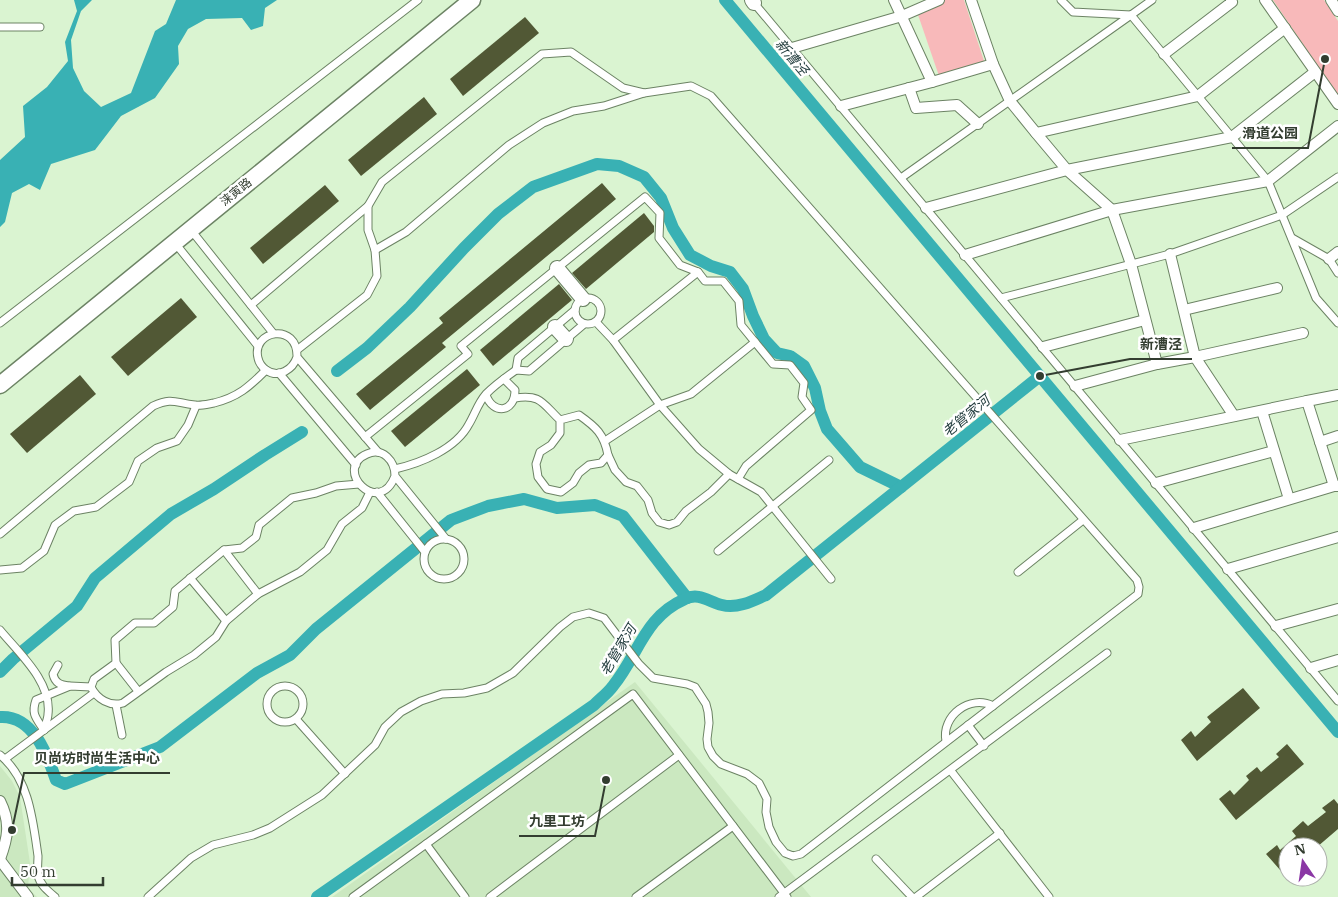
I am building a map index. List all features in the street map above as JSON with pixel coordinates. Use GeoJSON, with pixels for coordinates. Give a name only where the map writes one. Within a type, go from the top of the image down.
{"type":"FeatureCollection","features":[{"type":"Feature","properties":{"kind":"street","name":"涞寅路"},"geometry":{"type":"LineString","coordinates":[[0,384],[472,0]]}},
{"type":"Feature","properties":{"kind":"street"},"geometry":{"type":"LineString","coordinates":[[894,0],[932,82]]}},
{"type":"Feature","properties":{"kind":"street"},"geometry":{"type":"LineString","coordinates":[[912,0],[913,12]]}},
{"type":"Feature","properties":{"kind":"street"},"geometry":{"type":"LineString","coordinates":[[792,48],[902,16],[939,0]]}},
{"type":"Feature","properties":{"kind":"street"},"geometry":{"type":"LineString","coordinates":[[971,0],[993,64],[1010,101],[1067,170],[1112,210],[1131,264],[1157,364]]}},
{"type":"Feature","properties":{"kind":"street"},"geometry":{"type":"LineString","coordinates":[[1265,0],[1338,104]]}},
{"type":"Feature","properties":{"kind":"street"},"geometry":{"type":"LineString","coordinates":[[1331,0],[1338,11]]}},
{"type":"Feature","properties":{"kind":"street"},"geometry":{"type":"LineString","coordinates":[[1164,54],[1233,1]]}},
{"type":"Feature","properties":{"kind":"street"},"geometry":{"type":"LineString","coordinates":[[1036,133],[1198,96],[1285,28]]}},
{"type":"Feature","properties":{"kind":"street"},"geometry":{"type":"LineString","coordinates":[[841,106],[993,64]]}},
{"type":"Feature","properties":{"kind":"street"},"geometry":{"type":"LineString","coordinates":[[926,208],[1067,170],[1232,137],[1315,72]]}},
{"type":"Feature","properties":{"kind":"street"},"geometry":{"type":"LineString","coordinates":[[909,88],[916,108],[957,105],[978,124]]}},
{"type":"Feature","properties":{"kind":"street"},"geometry":{"type":"LineString","coordinates":[[965,254],[1112,210],[1268,181],[1338,126]]}},
{"type":"Feature","properties":{"kind":"street"},"geometry":{"type":"LineString","coordinates":[[1328,259],[1338,252]]}},
{"type":"Feature","properties":{"kind":"street"},"geometry":{"type":"LineString","coordinates":[[1170,254],[1195,357],[1234,416]]}},
{"type":"Feature","properties":{"kind":"street"},"geometry":{"type":"LineString","coordinates":[[557,268],[579,305]]}},
{"type":"Feature","properties":{"kind":"street"},"geometry":{"type":"LineString","coordinates":[[1184,310],[1277,288]]}},
{"type":"Feature","properties":{"kind":"street"},"geometry":{"type":"LineString","coordinates":[[1043,347],[1146,320]]}},
{"type":"Feature","properties":{"kind":"street"},"geometry":{"type":"LineString","coordinates":[[555,327],[566,339]]}},
{"type":"Feature","properties":{"kind":"street"},"geometry":{"type":"LineString","coordinates":[[1075,386],[1157,364],[1303,334]]}},
{"type":"Feature","properties":{"kind":"street"},"geometry":{"type":"LineString","coordinates":[[1120,440],[1338,395]]}},
{"type":"Feature","properties":{"kind":"street"},"geometry":{"type":"LineString","coordinates":[[1194,528],[1336,486],[1306,401]]}},
{"type":"Feature","properties":{"kind":"street"},"geometry":{"type":"LineString","coordinates":[[1262,411],[1289,499]]}},
{"type":"Feature","properties":{"kind":"street"},"geometry":{"type":"LineString","coordinates":[[1320,442],[1338,436]]}},
{"type":"Feature","properties":{"kind":"street"},"geometry":{"type":"LineString","coordinates":[[1156,483],[1274,451]]}},
{"type":"Feature","properties":{"kind":"street"},"geometry":{"type":"LineString","coordinates":[[1228,569],[1338,537]]}},
{"type":"Feature","properties":{"kind":"street"},"geometry":{"type":"LineString","coordinates":[[1276,626],[1338,609]]}},
{"type":"Feature","properties":{"kind":"street"},"geometry":{"type":"LineString","coordinates":[[1311,668],[1338,660]]}},
{"type":"Feature","properties":{"kind":"street"},"geometry":{"type":"LineString","coordinates":[[0,801],[6,813],[8,838],[0,860],[28,897]]}},
{"type":"Feature","properties":{"kind":"lane"},"geometry":{"type":"LineString","coordinates":[[0,324],[418,0]]}},
{"type":"Feature","properties":{"kind":"lane"},"geometry":{"type":"LineString","coordinates":[[1061,0],[1073,12],[1131,15],[1268,181],[1316,298],[1338,323]]}},
{"type":"Feature","properties":{"kind":"lane"},"geometry":{"type":"LineString","coordinates":[[901,178],[1152,0]]}},
{"type":"Feature","properties":{"kind":"lane"},"geometry":{"type":"LineString","coordinates":[[753,1],[1338,700]]}},
{"type":"Feature","properties":{"kind":"lane"},"geometry":{"type":"LineString","coordinates":[[0,27],[40,27]]}},
{"type":"Feature","properties":{"kind":"lane"},"geometry":{"type":"LineString","coordinates":[[251,305],[368,206],[382,182],[542,54],[571,52],[624,88],[644,93]]}},
{"type":"Feature","properties":{"kind":"lane"},"geometry":{"type":"LineString","coordinates":[[148,897],[192,858],[213,845],[252,835],[270,828],[322,795],[375,745],[385,727],[401,712],[421,701],[442,694],[464,693],[487,688],[513,673],[560,627],[573,617],[589,613],[604,618],[639,664],[653,678],[695,687],[708,712],[707,739],[708,747],[713,756],[721,764],[748,774],[760,783],[767,799],[766,812],[769,827],[776,842],[785,854],[793,856],[801,854],[1138,594],[1140,588],[1137,580],[978,402],[712,96],[691,86],[644,93],[604,106],[573,111],[543,122],[509,145],[406,232],[375,250]]}},
{"type":"Feature","properties":{"kind":"lane"},"geometry":{"type":"LineString","coordinates":[[1001,298],[1170,254],[1282,215],[1338,177]]}},
{"type":"Feature","properties":{"kind":"lane"},"geometry":{"type":"LineString","coordinates":[[365,437],[468,354],[461,346],[645,197],[660,213],[659,238],[680,265],[698,272],[705,281],[723,280],[738,301],[741,325],[773,364],[790,365],[804,383],[802,397],[811,410],[746,466],[738,479]]}},
{"type":"Feature","properties":{"kind":"lane"},"geometry":{"type":"LineString","coordinates":[[175,242],[258,346],[258,360],[266,370],[279,373],[291,368],[297,353],[367,296],[377,276],[375,250],[368,230],[368,206]]}},
{"type":"Feature","properties":{"kind":"lane"},"geometry":{"type":"LineString","coordinates":[[191,229],[273,334]]}},
{"type":"Feature","properties":{"kind":"lane"},"geometry":{"type":"LineString","coordinates":[[1291,237],[1328,259],[1338,273]]}},
{"type":"Feature","properties":{"kind":"lane"},"geometry":{"type":"LineString","coordinates":[[613,340],[698,272]]}},
{"type":"Feature","properties":{"kind":"lane"},"geometry":{"type":"LineString","coordinates":[[58,665],[53,674],[55,681],[61,685],[93,690],[110,704],[116,706],[123,703],[166,672],[194,655],[216,637],[226,621],[258,594],[300,572],[327,550],[342,524],[362,508],[373,492],[389,487],[395,472],[433,457],[457,439],[469,426],[476,409],[486,395],[516,370],[529,370],[584,324],[596,322],[601,315],[601,306],[595,300],[587,298],[518,358],[516,370]]}},
{"type":"Feature","properties":{"kind":"lane"},"geometry":{"type":"LineString","coordinates":[[579,305],[577,318],[584,324]]}},
{"type":"Feature","properties":{"kind":"lane"},"geometry":{"type":"LineString","coordinates":[[596,322],[613,340],[660,405],[699,449],[729,474],[761,492],[830,579]]}},
{"type":"Feature","properties":{"kind":"lane"},"geometry":{"type":"LineString","coordinates":[[258,346],[267,336],[273,334],[286,335],[291,339],[297,353],[365,437],[378,452],[389,458],[395,472],[432,522],[446,539],[458,545],[464,556],[462,569],[452,578],[439,579],[428,572],[424,566],[425,552],[434,542],[446,539]]}},
{"type":"Feature","properties":{"kind":"lane"},"geometry":{"type":"LineString","coordinates":[[605,441],[660,405],[691,394],[756,342]]}},
{"type":"Feature","properties":{"kind":"lane"},"geometry":{"type":"LineString","coordinates":[[0,534],[153,406],[164,401],[175,400],[196,406],[229,399],[244,391],[266,370]]}},
{"type":"Feature","properties":{"kind":"lane"},"geometry":{"type":"LineString","coordinates":[[279,373],[356,465]]}},
{"type":"Feature","properties":{"kind":"lane"},"geometry":{"type":"LineString","coordinates":[[486,395],[489,403],[495,408],[503,409],[511,405],[515,398],[515,390],[504,379]]}},
{"type":"Feature","properties":{"kind":"lane"},"geometry":{"type":"LineString","coordinates":[[515,398],[530,396],[537,398],[560,420],[560,433],[551,445],[540,452],[536,464],[538,477],[547,489],[561,492],[573,483],[579,473],[589,465],[601,463],[608,455]]}},
{"type":"Feature","properties":{"kind":"lane"},"geometry":{"type":"LineString","coordinates":[[0,570],[22,568],[44,551],[55,525],[74,511],[96,507],[129,482],[138,461],[157,448],[177,441],[188,425],[196,406]]}},
{"type":"Feature","properties":{"kind":"lane"},"geometry":{"type":"LineString","coordinates":[[560,420],[579,415],[595,426],[605,441],[608,455],[615,470],[626,482],[637,486],[648,500],[652,513],[659,522],[669,524],[677,522],[686,511],[711,492],[729,474]]}},
{"type":"Feature","properties":{"kind":"lane"},"geometry":{"type":"LineString","coordinates":[[378,452],[364,455],[356,465],[356,479],[359,484],[373,492],[425,552]]}},
{"type":"Feature","properties":{"kind":"lane"},"geometry":{"type":"LineString","coordinates":[[718,551],[830,460]]}},
{"type":"Feature","properties":{"kind":"lane"},"geometry":{"type":"LineString","coordinates":[[138,691],[116,663],[115,640],[135,623],[154,623],[173,607],[175,591],[224,550],[242,548],[256,537],[259,524],[292,498],[336,486],[359,484]]}},
{"type":"Feature","properties":{"kind":"lane"},"geometry":{"type":"LineString","coordinates":[[1018,572],[1083,520]]}},
{"type":"Feature","properties":{"kind":"lane"},"geometry":{"type":"LineString","coordinates":[[224,550],[258,594]]}},
{"type":"Feature","properties":{"kind":"lane"},"geometry":{"type":"LineString","coordinates":[[190,578],[226,621]]}},
{"type":"Feature","properties":{"kind":"lane"},"geometry":{"type":"LineString","coordinates":[[0,630],[38,676],[46,695],[48,713],[44,730]]}},
{"type":"Feature","properties":{"kind":"lane"},"geometry":{"type":"LineString","coordinates":[[353,897],[633,694],[733,826],[783,896],[1107,653]]}},
{"type":"Feature","properties":{"kind":"lane"},"geometry":{"type":"LineString","coordinates":[[54,897],[43,886],[38,875],[38,857],[27,797],[19,777],[3,757],[28,743],[93,690],[94,679],[116,663]]}},
{"type":"Feature","properties":{"kind":"lane"},"geometry":{"type":"LineString","coordinates":[[44,730],[33,709],[36,700],[70,686]]}},
{"type":"Feature","properties":{"kind":"lane"},"geometry":{"type":"LineString","coordinates":[[288,686],[298,692],[303,702],[303,708],[296,718],[279,722],[270,714],[267,709],[268,697],[276,688],[288,686]]}},
{"type":"Feature","properties":{"kind":"lane"},"geometry":{"type":"LineString","coordinates":[[946,741],[944,732],[946,724],[956,712],[973,702],[984,701],[992,706]]}},
{"type":"Feature","properties":{"kind":"lane"},"geometry":{"type":"LineString","coordinates":[[116,706],[122,735]]}},
{"type":"Feature","properties":{"kind":"lane"},"geometry":{"type":"LineString","coordinates":[[296,718],[345,774]]}},
{"type":"Feature","properties":{"kind":"lane"},"geometry":{"type":"LineString","coordinates":[[968,725],[984,746]]}},
{"type":"Feature","properties":{"kind":"lane"},"geometry":{"type":"LineString","coordinates":[[490,897],[679,755]]}},
{"type":"Feature","properties":{"kind":"lane"},"geometry":{"type":"LineString","coordinates":[[951,771],[1048,897]]}},
{"type":"Feature","properties":{"kind":"lane"},"geometry":{"type":"LineString","coordinates":[[636,897],[733,826]]}},
{"type":"Feature","properties":{"kind":"lane"},"geometry":{"type":"LineString","coordinates":[[876,859],[914,897],[1000,833]]}},
{"type":"Feature","properties":{"kind":"lane"},"geometry":{"type":"LineString","coordinates":[[426,844],[465,897]]}},
{"type":"Feature","properties":{"kind":"shaded area"},"geometry":{"type":"Polygon","coordinates":[[[934,0],[964,0],[984,61],[939,76],[915,6],[934,0]]]}},
{"type":"Feature","properties":{"kind":"shaded area"},"geometry":{"type":"Polygon","coordinates":[[[1273,0],[1324,0],[1338,21],[1338,96],[1273,0]]]}},
{"type":"Feature","properties":{"kind":"shaded area"},"geometry":{"type":"Polygon","coordinates":[[[635,682],[811,897],[332,897],[635,682]]]}},
{"type":"Feature","properties":{"kind":"shaded area"},"geometry":{"type":"Polygon","coordinates":[[[0,766],[12,781],[20,797],[30,863],[28,888],[37,897],[0,897],[0,766]]]}},
{"type":"Feature","properties":{"kind":"water"},"geometry":{"type":"Polygon","coordinates":[[[74,0],[92,0],[81,11],[71,40],[73,68],[84,91],[101,107],[131,93],[155,31],[166,24],[176,0],[277,0],[265,8],[263,26],[251,30],[242,18],[206,19],[188,29],[178,46],[179,64],[155,98],[121,116],[95,150],[51,164],[40,190],[29,184],[12,193],[5,222],[0,227],[0,160],[25,137],[23,106],[47,87],[68,61],[65,42],[77,11],[74,0]]]}},
{"type":"Feature","properties":{"kind":"building"},"geometry":{"type":"Polygon","coordinates":[[[525,17],[539,33],[463,96],[450,79],[525,17]]]}},
{"type":"Feature","properties":{"kind":"building"},"geometry":{"type":"Polygon","coordinates":[[[424,97],[437,114],[361,176],[348,160],[424,97]]]}},
{"type":"Feature","properties":{"kind":"building"},"geometry":{"type":"Polygon","coordinates":[[[602,183],[616,199],[442,343],[446,347],[370,410],[356,394],[443,323],[439,318],[602,183]]]}},
{"type":"Feature","properties":{"kind":"building"},"geometry":{"type":"Polygon","coordinates":[[[325,185],[339,201],[263,264],[250,248],[325,185]]]}},
{"type":"Feature","properties":{"kind":"building"},"geometry":{"type":"Polygon","coordinates":[[[644,213],[654,226],[654,232],[586,289],[572,273],[644,213]]]}},
{"type":"Feature","properties":{"kind":"building"},"geometry":{"type":"Polygon","coordinates":[[[559,284],[572,300],[493,366],[480,350],[559,284]]]}},
{"type":"Feature","properties":{"kind":"building"},"geometry":{"type":"Polygon","coordinates":[[[181,298],[197,317],[128,376],[111,357],[181,298]]]}},
{"type":"Feature","properties":{"kind":"building"},"geometry":{"type":"Polygon","coordinates":[[[467,369],[480,385],[405,447],[391,431],[467,369]]]}},
{"type":"Feature","properties":{"kind":"building"},"geometry":{"type":"Polygon","coordinates":[[[80,375],[96,394],[27,453],[10,434],[80,375]]]}},
{"type":"Feature","properties":{"kind":"building"},"geometry":{"type":"Polygon","coordinates":[[[1243,688],[1260,708],[1197,761],[1181,740],[1191,731],[1195,737],[1211,722],[1207,717],[1243,688]]]}},
{"type":"Feature","properties":{"kind":"building"},"geometry":{"type":"Polygon","coordinates":[[[1287,744],[1304,764],[1236,820],[1219,799],[1230,790],[1234,795],[1249,780],[1246,776],[1257,767],[1261,772],[1279,757],[1276,754],[1287,744]]]}},
{"type":"Feature","properties":{"kind":"building"},"geometry":{"type":"Polygon","coordinates":[[[1334,799],[1338,804],[1338,829],[1328,838],[1295,837],[1292,831],[1303,821],[1308,826],[1326,812],[1322,808],[1334,799]]]}},
{"type":"Feature","properties":{"kind":"building"},"geometry":{"type":"Polygon","coordinates":[[[1277,845],[1278,847],[1278,868],[1266,854],[1277,845]]]}},
{"type":"Feature","properties":{"kind":"waterway","name":"新漕泾"},"geometry":{"type":"LineString","coordinates":[[725,0],[1338,732]]}},
{"type":"Feature","properties":{"kind":"waterway","name":"新漕泾"},"geometry":{"type":"LineString","coordinates":[[726,1],[731,0]]}},
{"type":"Feature","properties":{"kind":"waterway"},"geometry":{"type":"LineString","coordinates":[[337,371],[367,348],[410,307],[498,214],[533,187],[597,164],[619,166],[644,177],[661,198],[673,228],[690,255],[711,266],[730,272],[743,289],[764,339],[777,353],[790,356],[804,366],[815,388],[820,411],[827,429],[860,467],[901,487]]}},
{"type":"Feature","properties":{"kind":"waterway","name":"老管家河"},"geometry":{"type":"LineString","coordinates":[[317,897],[594,705],[609,691],[622,674],[651,626],[671,607],[690,597],[699,597],[722,605],[733,606],[745,604],[766,595],[1040,376]]}},
{"type":"Feature","properties":{"kind":"waterway"},"geometry":{"type":"LineString","coordinates":[[0,672],[77,606],[95,578],[171,514],[214,489],[302,432]]}},
{"type":"Feature","properties":{"kind":"waterway"},"geometry":{"type":"LineString","coordinates":[[0,717],[12,718],[30,729],[43,748],[56,780],[65,784],[160,747],[257,673],[290,655],[316,629],[451,520],[488,506],[524,499],[557,508],[595,505],[623,516],[687,598]]}},
{"type":"Feature","properties":{"kind":"place","name":"滑道公园"},"geometry":{"type":"Point","coordinates":[1325,59]}},
{"type":"Feature","properties":{"kind":"place","name":"新漕泾"},"geometry":{"type":"Point","coordinates":[1040,376]}},
{"type":"Feature","properties":{"kind":"place","name":"九里工坊"},"geometry":{"type":"Point","coordinates":[606,780]}},
{"type":"Feature","properties":{"kind":"place","name":"贝尚坊时尚生活中心"},"geometry":{"type":"Point","coordinates":[12,830]}}]}
